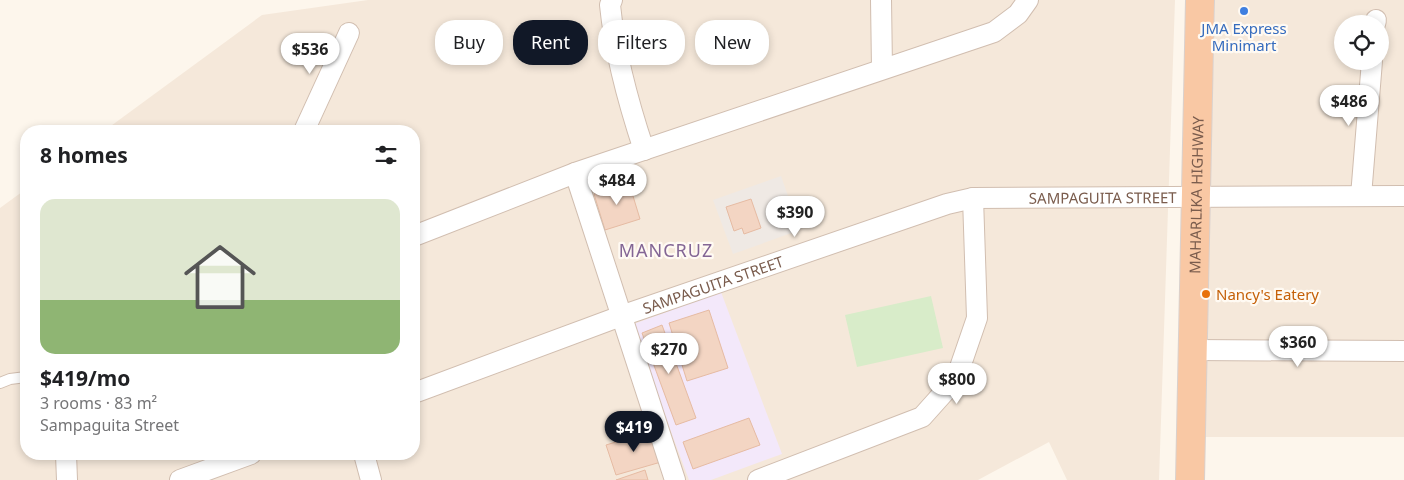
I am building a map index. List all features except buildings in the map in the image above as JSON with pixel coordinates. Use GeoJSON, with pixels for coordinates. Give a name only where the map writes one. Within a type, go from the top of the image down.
{"type":"FeatureCollection","features":[{"type":"Feature","properties":{"kind":"highway","name":"MAHARLIKA HIGHWAY"},"geometry":{"type":"LineString","coordinates":[[1190,480],[1200,0]]}},
{"type":"Feature","properties":{"kind":"street"},"geometry":{"type":"LineString","coordinates":[[612,0],[610,5],[616,55],[627,100],[644,150]]}},
{"type":"Feature","properties":{"kind":"street"},"geometry":{"type":"LineString","coordinates":[[881,0],[882,68]]}},
{"type":"Feature","properties":{"kind":"street"},"geometry":{"type":"LineString","coordinates":[[420,234],[575,173],[882,68],[994,32],[1018,14],[1028,0]]}},
{"type":"Feature","properties":{"kind":"street"},"geometry":{"type":"LineString","coordinates":[[307,125],[349,33]]}},
{"type":"Feature","properties":{"kind":"street"},"geometry":{"type":"LineString","coordinates":[[1361,196],[1371,70]]}},
{"type":"Feature","properties":{"kind":"street"},"geometry":{"type":"LineString","coordinates":[[575,173],[675,480]]}},
{"type":"Feature","properties":{"kind":"street","name":"SAMPAGUITA STREET"},"geometry":{"type":"LineString","coordinates":[[420,391],[621,316],[947,204],[973,198],[1404,196]]}},
{"type":"Feature","properties":{"kind":"street"},"geometry":{"type":"LineString","coordinates":[[758,480],[922,417],[956,379],[977,318],[973,198]]}},
{"type":"Feature","properties":{"kind":"street"},"geometry":{"type":"LineString","coordinates":[[1192,350],[1404,351]]}},
{"type":"Feature","properties":{"kind":"street"},"geometry":{"type":"LineString","coordinates":[[66,460],[67,480]]}},
{"type":"Feature","properties":{"kind":"street"},"geometry":{"type":"LineString","coordinates":[[188,479],[236,460]]}},
{"type":"Feature","properties":{"kind":"street"},"geometry":{"type":"LineString","coordinates":[[366,460],[371,480]]}},
{"type":"Feature","properties":{"kind":"lane"},"geometry":{"type":"LineString","coordinates":[[0,383],[20,377]]}},
{"type":"Feature","properties":{"kind":"shaded area"},"geometry":{"type":"Polygon","coordinates":[[[368,0],[1175,0],[1159,480],[1067,480],[1049,442],[978,480],[0,480],[0,208],[20,193],[20,460],[420,460],[420,125],[112,125],[262,15],[368,0]]]}},
{"type":"Feature","properties":{"kind":"shaded area"},"geometry":{"type":"Polygon","coordinates":[[[1215,0],[1404,0],[1404,437],[1204,437],[1215,0]]]}},
{"type":"Feature","properties":{"kind":"shaded area"},"geometry":{"type":"Polygon","coordinates":[[[781,176],[800,230],[733,254],[713,200],[781,176]]]}},
{"type":"Feature","properties":{"kind":"shaded area"},"geometry":{"type":"Polygon","coordinates":[[[721,292],[782,454],[711,480],[689,480],[631,325],[721,292]]]}},
{"type":"Feature","properties":{"kind":"green space"},"geometry":{"type":"Polygon","coordinates":[[[931,296],[943,348],[857,367],[845,315],[931,296]]]}},
{"type":"Feature","properties":{"kind":"place","name":"JMA Express Minimart"},"geometry":{"type":"Point","coordinates":[1244,11]}},
{"type":"Feature","properties":{"kind":"place","name":"Nancy's Eatery"},"geometry":{"type":"Point","coordinates":[1206,294]}},
{"type":"Feature","properties":{"kind":"district","name":"MANCRUZ"},"geometry":{"type":"Point","coordinates":[666,250]}}]}
